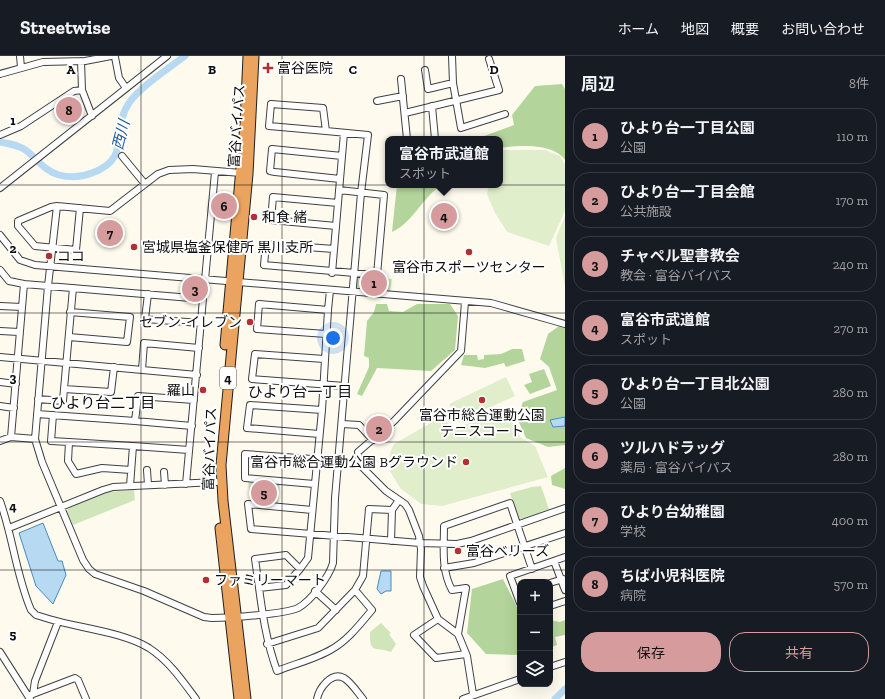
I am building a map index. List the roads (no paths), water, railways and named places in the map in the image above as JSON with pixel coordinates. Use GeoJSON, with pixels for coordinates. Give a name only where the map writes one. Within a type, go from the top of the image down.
{"type":"FeatureCollection","features":[{"type":"Feature","properties":{"kind":"highway","name":"富谷バイパス"},"geometry":{"type":"LineString","coordinates":[[239,699],[234,617],[221,465],[248,56]]}},
{"type":"Feature","properties":{"kind":"highway","name":"富谷バイパス"},"geometry":{"type":"LineString","coordinates":[[246,699],[216,482],[218,424],[252,124],[254,56]]}},
{"type":"Feature","properties":{"kind":"street"},"geometry":{"type":"LineString","coordinates":[[20,56],[21,68]]}},
{"type":"Feature","properties":{"kind":"street"},"geometry":{"type":"LineString","coordinates":[[0,74],[43,62],[81,61],[112,56],[115,57],[119,78],[126,88]]}},
{"type":"Feature","properties":{"kind":"street"},"geometry":{"type":"LineString","coordinates":[[0,188],[166,56]]}},
{"type":"Feature","properties":{"kind":"street"},"geometry":{"type":"LineString","coordinates":[[452,56],[453,83],[461,128],[505,114]]}},
{"type":"Feature","properties":{"kind":"street"},"geometry":{"type":"LineString","coordinates":[[405,113],[499,90],[489,59]]}},
{"type":"Feature","properties":{"kind":"street"},"geometry":{"type":"LineString","coordinates":[[81,61],[82,90],[92,116]]}},
{"type":"Feature","properties":{"kind":"street"},"geometry":{"type":"LineString","coordinates":[[426,70],[428,89],[453,83]]}},
{"type":"Feature","properties":{"kind":"street"},"geometry":{"type":"LineString","coordinates":[[401,79],[407,136]]}},
{"type":"Feature","properties":{"kind":"street"},"geometry":{"type":"LineString","coordinates":[[0,135],[21,126],[74,91],[82,90]]}},
{"type":"Feature","properties":{"kind":"street"},"geometry":{"type":"LineString","coordinates":[[377,101],[403,96]]}},
{"type":"Feature","properties":{"kind":"street"},"geometry":{"type":"LineString","coordinates":[[57,206],[48,286],[36,439],[42,462],[83,560],[89,569],[95,574],[144,591],[204,617],[234,617],[292,610],[298,608],[315,591],[330,572],[333,563],[332,536],[361,193],[368,135],[269,126],[271,104],[323,108],[326,130]]}},
{"type":"Feature","properties":{"kind":"street"},"geometry":{"type":"LineString","coordinates":[[432,106],[435,136]]}},
{"type":"Feature","properties":{"kind":"street"},"geometry":{"type":"LineString","coordinates":[[332,272],[344,133]]}},
{"type":"Feature","properties":{"kind":"street"},"geometry":{"type":"LineString","coordinates":[[340,179],[270,171],[272,149],[342,156]]}},
{"type":"Feature","properties":{"kind":"street"},"geometry":{"type":"LineString","coordinates":[[122,156],[145,184]]}},
{"type":"Feature","properties":{"kind":"street"},"geometry":{"type":"LineString","coordinates":[[80,208],[76,250],[34,246],[18,226],[18,221],[51,206],[57,206],[80,208],[110,211],[158,174],[174,169],[193,168],[215,172],[241,173]]}},
{"type":"Feature","properties":{"kind":"street"},"geometry":{"type":"LineString","coordinates":[[205,280],[215,172]]}},
{"type":"Feature","properties":{"kind":"street"},"geometry":{"type":"LineString","coordinates":[[334,249],[266,244],[264,265],[377,275],[384,195],[339,190]]}},
{"type":"Feature","properties":{"kind":"street"},"geometry":{"type":"LineString","coordinates":[[336,226],[271,220],[273,197],[338,203]]}},
{"type":"Feature","properties":{"kind":"street"},"geometry":{"type":"LineString","coordinates":[[0,235],[14,253],[24,262],[50,266],[503,306],[565,324]]}},
{"type":"Feature","properties":{"kind":"street"},"geometry":{"type":"LineString","coordinates":[[0,270],[9,281],[24,284],[203,299],[186,484]]}},
{"type":"Feature","properties":{"kind":"street"},"geometry":{"type":"LineString","coordinates":[[11,437],[24,284]]}},
{"type":"Feature","properties":{"kind":"street"},"geometry":{"type":"LineString","coordinates":[[38,399],[63,402],[73,288]]}},
{"type":"Feature","properties":{"kind":"street"},"geometry":{"type":"LineString","coordinates":[[259,588],[286,585],[308,558],[316,459],[322,410],[322,385],[330,290]]}},
{"type":"Feature","properties":{"kind":"street"},"geometry":{"type":"LineString","coordinates":[[148,294],[145,319],[201,323]]}},
{"type":"Feature","properties":{"kind":"street"},"geometry":{"type":"LineString","coordinates":[[465,302],[461,351],[394,421],[358,452],[360,465],[386,491],[405,504],[409,510],[420,543],[420,577],[438,619],[458,634],[466,654],[473,694]]}},
{"type":"Feature","properties":{"kind":"street"},"geometry":{"type":"LineString","coordinates":[[326,334],[256,329],[259,304],[328,310]]}},
{"type":"Feature","properties":{"kind":"street"},"geometry":{"type":"LineString","coordinates":[[0,306],[22,307]]}},
{"type":"Feature","properties":{"kind":"street"},"geometry":{"type":"LineString","coordinates":[[69,337],[127,342],[130,317],[70,312]]}},
{"type":"Feature","properties":{"kind":"street"},"geometry":{"type":"LineString","coordinates":[[0,331],[19,332]]}},
{"type":"Feature","properties":{"kind":"street"},"geometry":{"type":"LineString","coordinates":[[142,370],[144,343],[199,348]]}},
{"type":"Feature","properties":{"kind":"street"},"geometry":{"type":"LineString","coordinates":[[324,359],[254,354],[252,379],[345,386]]}},
{"type":"Feature","properties":{"kind":"street"},"geometry":{"type":"LineString","coordinates":[[0,357],[196,375]]}},
{"type":"Feature","properties":{"kind":"street"},"geometry":{"type":"LineString","coordinates":[[64,389],[111,392],[114,367]]}},
{"type":"Feature","properties":{"kind":"street"},"geometry":{"type":"LineString","coordinates":[[0,382],[16,384]]}},
{"type":"Feature","properties":{"kind":"street"},"geometry":{"type":"LineString","coordinates":[[135,421],[138,396],[194,400]]}},
{"type":"Feature","properties":{"kind":"street"},"geometry":{"type":"LineString","coordinates":[[319,434],[247,428],[250,405],[322,410]]}},
{"type":"Feature","properties":{"kind":"street"},"geometry":{"type":"LineString","coordinates":[[0,406],[14,408]]}},
{"type":"Feature","properties":{"kind":"street"},"geometry":{"type":"LineString","coordinates":[[37,414],[192,426]]}},
{"type":"Feature","properties":{"kind":"street"},"geometry":{"type":"LineString","coordinates":[[53,415],[51,441],[189,450]]}},
{"type":"Feature","properties":{"kind":"street"},"geometry":{"type":"LineString","coordinates":[[342,424],[359,424],[373,440]]}},
{"type":"Feature","properties":{"kind":"street"},"geometry":{"type":"LineString","coordinates":[[0,441],[11,437],[36,439]]}},
{"type":"Feature","properties":{"kind":"street"},"geometry":{"type":"LineString","coordinates":[[69,442],[68,461],[76,474],[102,468],[131,470]]}},
{"type":"Feature","properties":{"kind":"street"},"geometry":{"type":"LineString","coordinates":[[130,486],[133,446]]}},
{"type":"Feature","properties":{"kind":"street"},"geometry":{"type":"LineString","coordinates":[[314,484],[245,478],[245,454],[339,461]]}},
{"type":"Feature","properties":{"kind":"street"},"geometry":{"type":"LineString","coordinates":[[148,470],[148,485]]}},
{"type":"Feature","properties":{"kind":"street"},"geometry":{"type":"LineString","coordinates":[[164,472],[165,485]]}},
{"type":"Feature","properties":{"kind":"street"},"geometry":{"type":"LineString","coordinates":[[9,528],[103,490],[130,486],[216,482]]}},
{"type":"Feature","properties":{"kind":"street"},"geometry":{"type":"LineString","coordinates":[[391,541],[392,510],[399,500]]}},
{"type":"Feature","properties":{"kind":"street"},"geometry":{"type":"LineString","coordinates":[[0,501],[9,528],[16,564],[31,610],[36,615],[58,622],[121,637],[141,644],[157,654],[177,673],[196,699]]}},
{"type":"Feature","properties":{"kind":"street"},"geometry":{"type":"LineString","coordinates":[[458,634],[466,588],[452,590],[447,581],[444,568],[444,526],[510,503],[532,569]]}},
{"type":"Feature","properties":{"kind":"street"},"geometry":{"type":"LineString","coordinates":[[312,510],[248,504],[251,528],[420,543],[471,541],[565,508]]}},
{"type":"Feature","properties":{"kind":"street"},"geometry":{"type":"LineString","coordinates":[[267,644],[318,628],[355,590],[363,576],[369,509],[392,510]]}},
{"type":"Feature","properties":{"kind":"street"},"geometry":{"type":"LineString","coordinates":[[444,568],[474,563],[565,533]]}},
{"type":"Feature","properties":{"kind":"street"},"geometry":{"type":"LineString","coordinates":[[300,569],[286,555],[256,559],[267,644],[277,671],[331,650],[342,642],[372,610],[355,590]]}},
{"type":"Feature","properties":{"kind":"street"},"geometry":{"type":"LineString","coordinates":[[517,592],[510,576],[565,557]]}},
{"type":"Feature","properties":{"kind":"street"},"geometry":{"type":"LineString","coordinates":[[554,561],[563,579],[565,590]]}},
{"type":"Feature","properties":{"kind":"street"},"geometry":{"type":"LineString","coordinates":[[553,583],[563,579]]}},
{"type":"Feature","properties":{"kind":"street"},"geometry":{"type":"LineString","coordinates":[[315,591],[336,610]]}},
{"type":"Feature","properties":{"kind":"street"},"geometry":{"type":"LineString","coordinates":[[553,605],[565,601]]}},
{"type":"Feature","properties":{"kind":"street"},"geometry":{"type":"LineString","coordinates":[[438,619],[414,635],[436,658],[466,654]]}},
{"type":"Feature","properties":{"kind":"street"},"geometry":{"type":"LineString","coordinates":[[31,696],[35,681],[58,622]]}},
{"type":"Feature","properties":{"kind":"street"},"geometry":{"type":"LineString","coordinates":[[0,652],[31,696]]}},
{"type":"Feature","properties":{"kind":"street"},"geometry":{"type":"LineString","coordinates":[[553,666],[565,662]]}},
{"type":"Feature","properties":{"kind":"street"},"geometry":{"type":"LineString","coordinates":[[317,699],[318,694],[325,683],[333,678],[339,677],[344,678],[364,699]]}},
{"type":"Feature","properties":{"kind":"street"},"geometry":{"type":"LineString","coordinates":[[31,696],[75,678],[78,680],[86,699]]}},
{"type":"Feature","properties":{"kind":"street"},"geometry":{"type":"LineString","coordinates":[[463,699],[473,694],[517,680]]}},
{"type":"Feature","properties":{"kind":"water"},"geometry":{"type":"Polygon","coordinates":[[[565,417],[565,426],[553,427],[550,420],[565,417]]]}},
{"type":"Feature","properties":{"kind":"water"},"geometry":{"type":"Polygon","coordinates":[[[43,523],[58,561],[62,561],[66,575],[53,604],[36,586],[19,533],[43,523]]]}},
{"type":"Feature","properties":{"kind":"water"},"geometry":{"type":"Polygon","coordinates":[[[381,571],[391,571],[391,591],[386,591],[381,594],[377,589],[381,571]]]}},
{"type":"Feature","properties":{"kind":"waterway","name":"西川"},"geometry":{"type":"LineString","coordinates":[[0,142],[22,148],[46,168],[54,173],[67,177],[76,177],[92,173],[105,167],[117,152],[121,124],[129,103],[147,84],[185,56]]}},
{"type":"Feature","properties":{"kind":"waterway"},"geometry":{"type":"LineString","coordinates":[[555,699],[565,689]]}},
{"type":"Feature","properties":{"kind":"place","name":"富谷医院"},"geometry":{"type":"Point","coordinates":[268,68]}},
{"type":"Feature","properties":{"kind":"place","name":"ちば小児科医院"},"geometry":{"type":"Point","coordinates":[69,110]}},
{"type":"Feature","properties":{"kind":"place","name":"ツルハドラッグ"},"geometry":{"type":"Point","coordinates":[224,206]}},
{"type":"Feature","properties":{"kind":"place","name":"富谷市武道館"},"geometry":{"type":"Point","coordinates":[444,216]}},
{"type":"Feature","properties":{"kind":"place","name":"和食 緒"},"geometry":{"type":"Point","coordinates":[254,217]}},
{"type":"Feature","properties":{"kind":"place","name":"ひより台幼稚園"},"geometry":{"type":"Point","coordinates":[110,233]}},
{"type":"Feature","properties":{"kind":"place","name":"宮城県塩釜保健所 黒川支所"},"geometry":{"type":"Point","coordinates":[134,247]}},
{"type":"Feature","properties":{"kind":"place","name":"富谷市スポーツセンター"},"geometry":{"type":"Point","coordinates":[469,252]}},
{"type":"Feature","properties":{"kind":"place","name":"ココ"},"geometry":{"type":"Point","coordinates":[49,256]}},
{"type":"Feature","properties":{"kind":"place","name":"ひより台一丁目公園"},"geometry":{"type":"Point","coordinates":[374,283]}},
{"type":"Feature","properties":{"kind":"place","name":"チャペル聖書教会"},"geometry":{"type":"Point","coordinates":[195,289]}},
{"type":"Feature","properties":{"kind":"place","name":"セブン-イレブン"},"geometry":{"type":"Point","coordinates":[250,322]}},
{"type":"Feature","properties":{"kind":"place","name":"羅山"},"geometry":{"type":"Point","coordinates":[203,390]}},
{"type":"Feature","properties":{"kind":"place","name":"富谷市総合運動公園 テニスコート"},"geometry":{"type":"Point","coordinates":[482,400]}},
{"type":"Feature","properties":{"kind":"place","name":"ひより台一丁目会館"},"geometry":{"type":"Point","coordinates":[379,429]}},
{"type":"Feature","properties":{"kind":"place","name":"富谷市総合運動公園 Bグラウンド"},"geometry":{"type":"Point","coordinates":[466,462]}},
{"type":"Feature","properties":{"kind":"place","name":"ひより台一丁目北公園"},"geometry":{"type":"Point","coordinates":[264,493]}},
{"type":"Feature","properties":{"kind":"place","name":"富谷ベリーズ"},"geometry":{"type":"Point","coordinates":[458,551]}},
{"type":"Feature","properties":{"kind":"place","name":"ファミリーマート"},"geometry":{"type":"Point","coordinates":[206,580]}},
{"type":"Feature","properties":{"kind":"district","name":"ひより台一丁目"},"geometry":{"type":"Point","coordinates":[300,392]}},
{"type":"Feature","properties":{"kind":"district","name":"ひより台二丁目"},"geometry":{"type":"Point","coordinates":[103,403]}}]}
